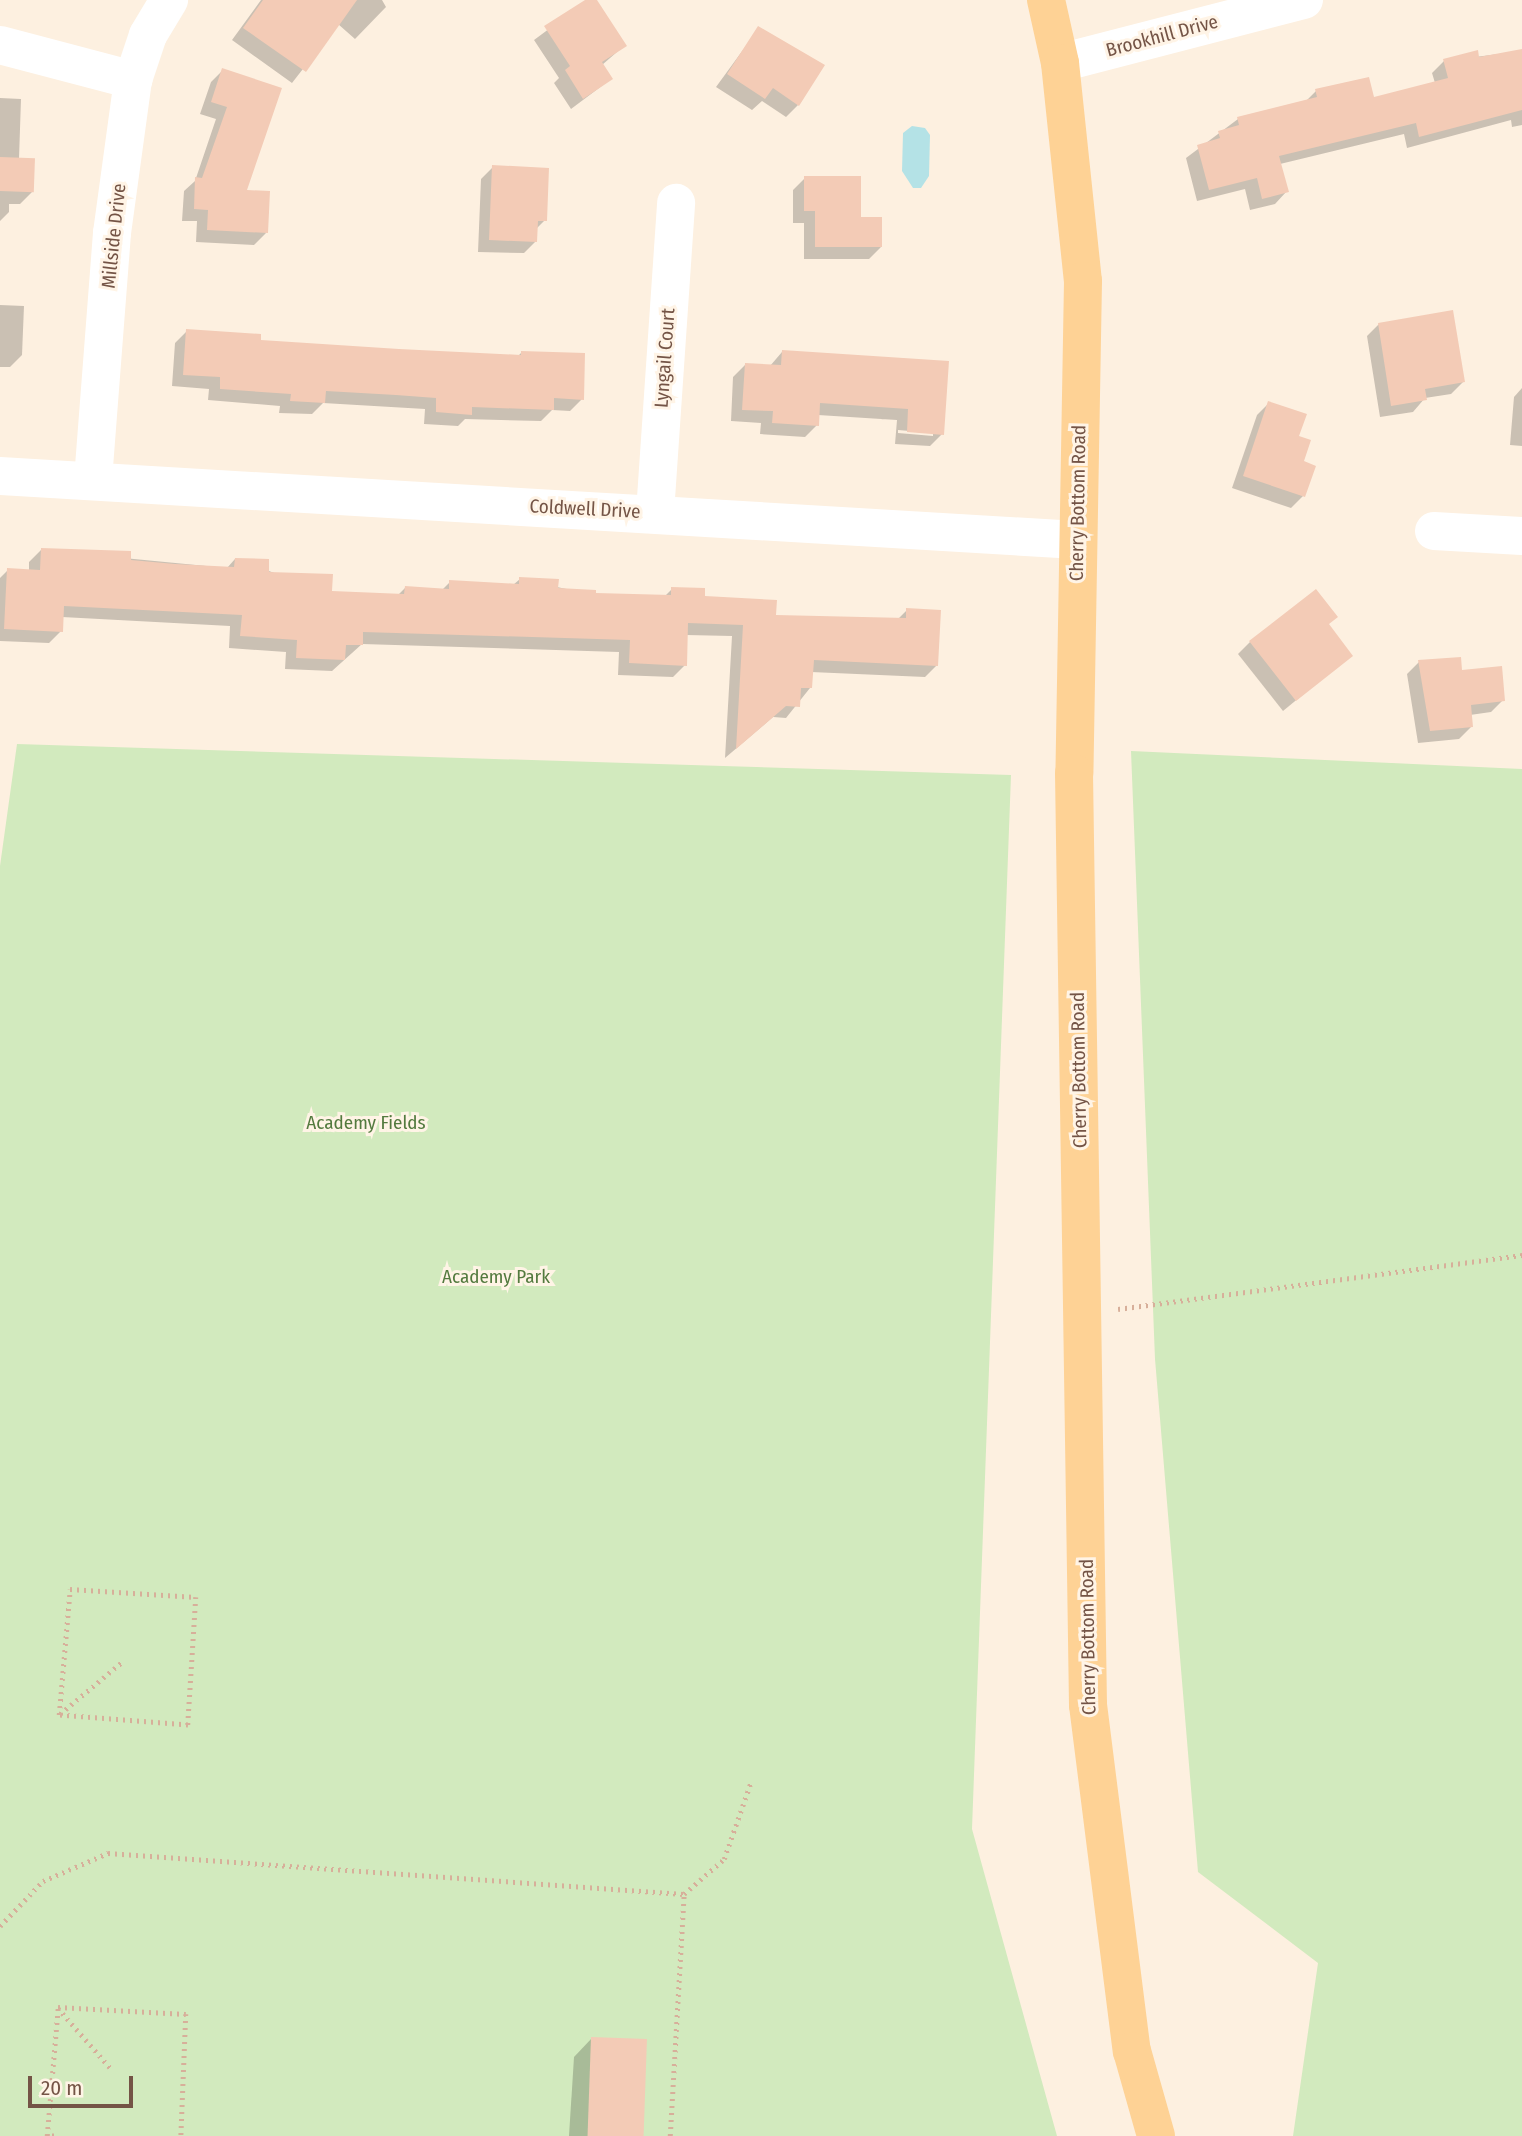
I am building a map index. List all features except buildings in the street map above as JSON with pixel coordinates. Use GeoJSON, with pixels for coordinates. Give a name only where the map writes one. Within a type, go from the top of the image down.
{"type":"FeatureCollection","features":[{"type":"Feature","properties":{"kind":"main road","name":"Cherry Bottom Road"},"geometry":{"type":"LineString","coordinates":[[1046,0],[1060,62],[1083,281],[1074,839],[1088,1705],[1132,2051],[1156,2136]]}},
{"type":"Feature","properties":{"kind":"street","name":"Millside Drive"},"geometry":{"type":"LineString","coordinates":[[93,480],[112,233],[133,80],[148,34],[169,0]]}},
{"type":"Feature","properties":{"kind":"street","name":"Brookhill Drive"},"geometry":{"type":"LineString","coordinates":[[1060,62],[1304,0]]}},
{"type":"Feature","properties":{"kind":"street"},"geometry":{"type":"LineString","coordinates":[[0,45],[133,80]]}},
{"type":"Feature","properties":{"kind":"street","name":"Lyngail Court"},"geometry":{"type":"LineString","coordinates":[[655,513],[676,202]]}},
{"type":"Feature","properties":{"kind":"street","name":"Coldwell Drive"},"geometry":{"type":"LineString","coordinates":[[0,476],[1077,540]]}},
{"type":"Feature","properties":{"kind":"street"},"geometry":{"type":"LineString","coordinates":[[1434,531],[1522,536]]}},
{"type":"Feature","properties":{"kind":"path"},"geometry":{"type":"LineString","coordinates":[[1083,1314],[1522,1255]]}},
{"type":"Feature","properties":{"kind":"path"},"geometry":{"type":"LineString","coordinates":[[70,1589],[196,1597],[188,1725],[59,1715],[70,1589]]}},
{"type":"Feature","properties":{"kind":"path"},"geometry":{"type":"LineString","coordinates":[[59,1715],[122,1662]]}},
{"type":"Feature","properties":{"kind":"path"},"geometry":{"type":"LineString","coordinates":[[0,1926],[43,1881],[108,1853],[684,1894],[724,1859],[751,1782]]}},
{"type":"Feature","properties":{"kind":"path"},"geometry":{"type":"LineString","coordinates":[[670,2136],[684,1894]]}},
{"type":"Feature","properties":{"kind":"path"},"geometry":{"type":"LineString","coordinates":[[58,2007],[112,2070]]}},
{"type":"Feature","properties":{"kind":"path"},"geometry":{"type":"LineString","coordinates":[[54,2136],[47,2136],[58,2007]]}},
{"type":"Feature","properties":{"kind":"path"},"geometry":{"type":"LineString","coordinates":[[58,2007],[186,2014],[181,2136]]}},
{"type":"Feature","properties":{"kind":"green space","name":"Academy Park"},"geometry":{"type":"Polygon","coordinates":[[[17,744],[1011,775],[972,1829],[1057,2136],[0,2136],[0,866],[17,744]]]}},
{"type":"Feature","properties":{"kind":"green space"},"geometry":{"type":"Polygon","coordinates":[[[1131,751],[1522,769],[1522,2136],[1293,2136],[1318,1963],[1198,1872],[1155,1359],[1131,751]]]}},
{"type":"Feature","properties":{"kind":"water"},"geometry":{"type":"Polygon","coordinates":[[[912,126],[925,128],[930,135],[929,176],[921,188],[913,188],[902,171],[903,133],[912,126]]]}},
{"type":"Feature","properties":{"kind":"park label","name":"Academy Fields"},"geometry":{"type":"Point","coordinates":[366,1123]}}]}
